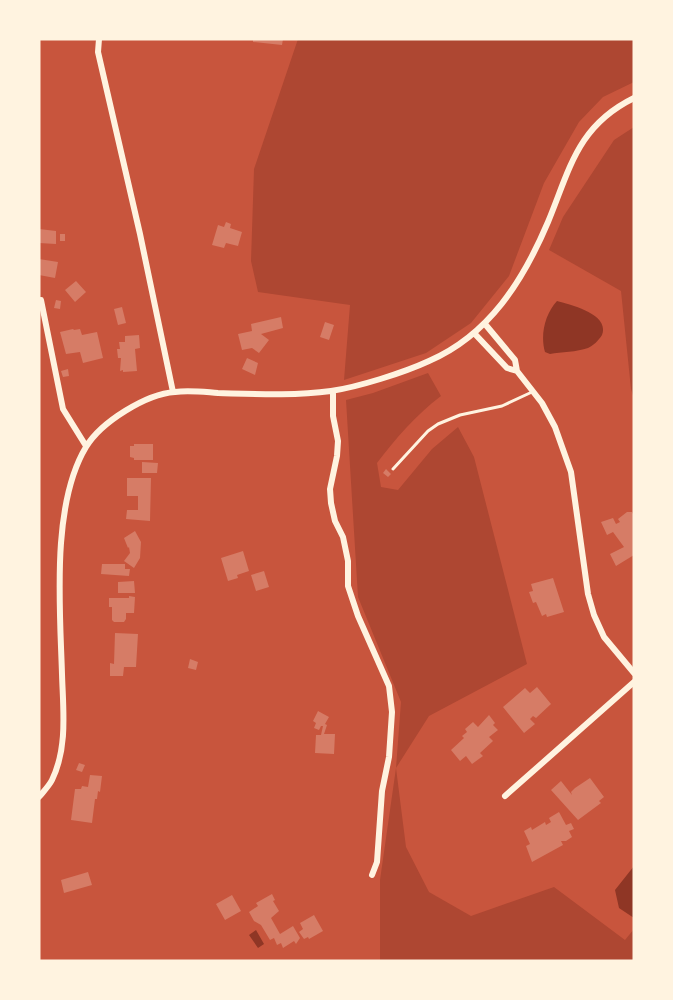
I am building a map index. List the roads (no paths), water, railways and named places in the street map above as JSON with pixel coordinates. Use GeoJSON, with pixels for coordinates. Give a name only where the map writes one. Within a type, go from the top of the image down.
{"type":"FeatureCollection","features":[{"type":"Feature","properties":{"kind":"street"},"geometry":{"type":"LineString","coordinates":[[99,39],[98,52],[173,392]]}},
{"type":"Feature","properties":{"kind":"street"},"geometry":{"type":"LineString","coordinates":[[39,797],[52,780],[64,742],[59,568],[69,488],[86,446],[106,423],[139,403],[173,392],[302,394],[333,391],[407,370],[428,362],[453,348],[485,324],[504,302],[526,270],[575,152],[606,117],[634,98]]}},
{"type":"Feature","properties":{"kind":"street"},"geometry":{"type":"LineString","coordinates":[[41,300],[63,409],[86,446]]}},
{"type":"Feature","properties":{"kind":"street"},"geometry":{"type":"LineString","coordinates":[[485,324],[515,360],[517,371],[533,391],[555,427],[571,472],[588,594],[594,615],[604,638],[634,673]]}},
{"type":"Feature","properties":{"kind":"street"},"geometry":{"type":"LineString","coordinates":[[474,333],[507,368],[517,371]]}},
{"type":"Feature","properties":{"kind":"street"},"geometry":{"type":"LineString","coordinates":[[333,391],[333,416],[338,441],[330,489],[333,512],[348,561],[348,585],[358,616],[389,686],[392,712],[389,757],[382,791],[377,862],[372,875]]}},
{"type":"Feature","properties":{"kind":"street"},"geometry":{"type":"LineString","coordinates":[[505,796],[634,682]]}},
{"type":"Feature","properties":{"kind":"lane"},"geometry":{"type":"LineString","coordinates":[[498,359],[508,351]]}},
{"type":"Feature","properties":{"kind":"lane"},"geometry":{"type":"LineString","coordinates":[[393,469],[428,431],[438,424],[460,415],[502,406],[533,391]]}}]}
